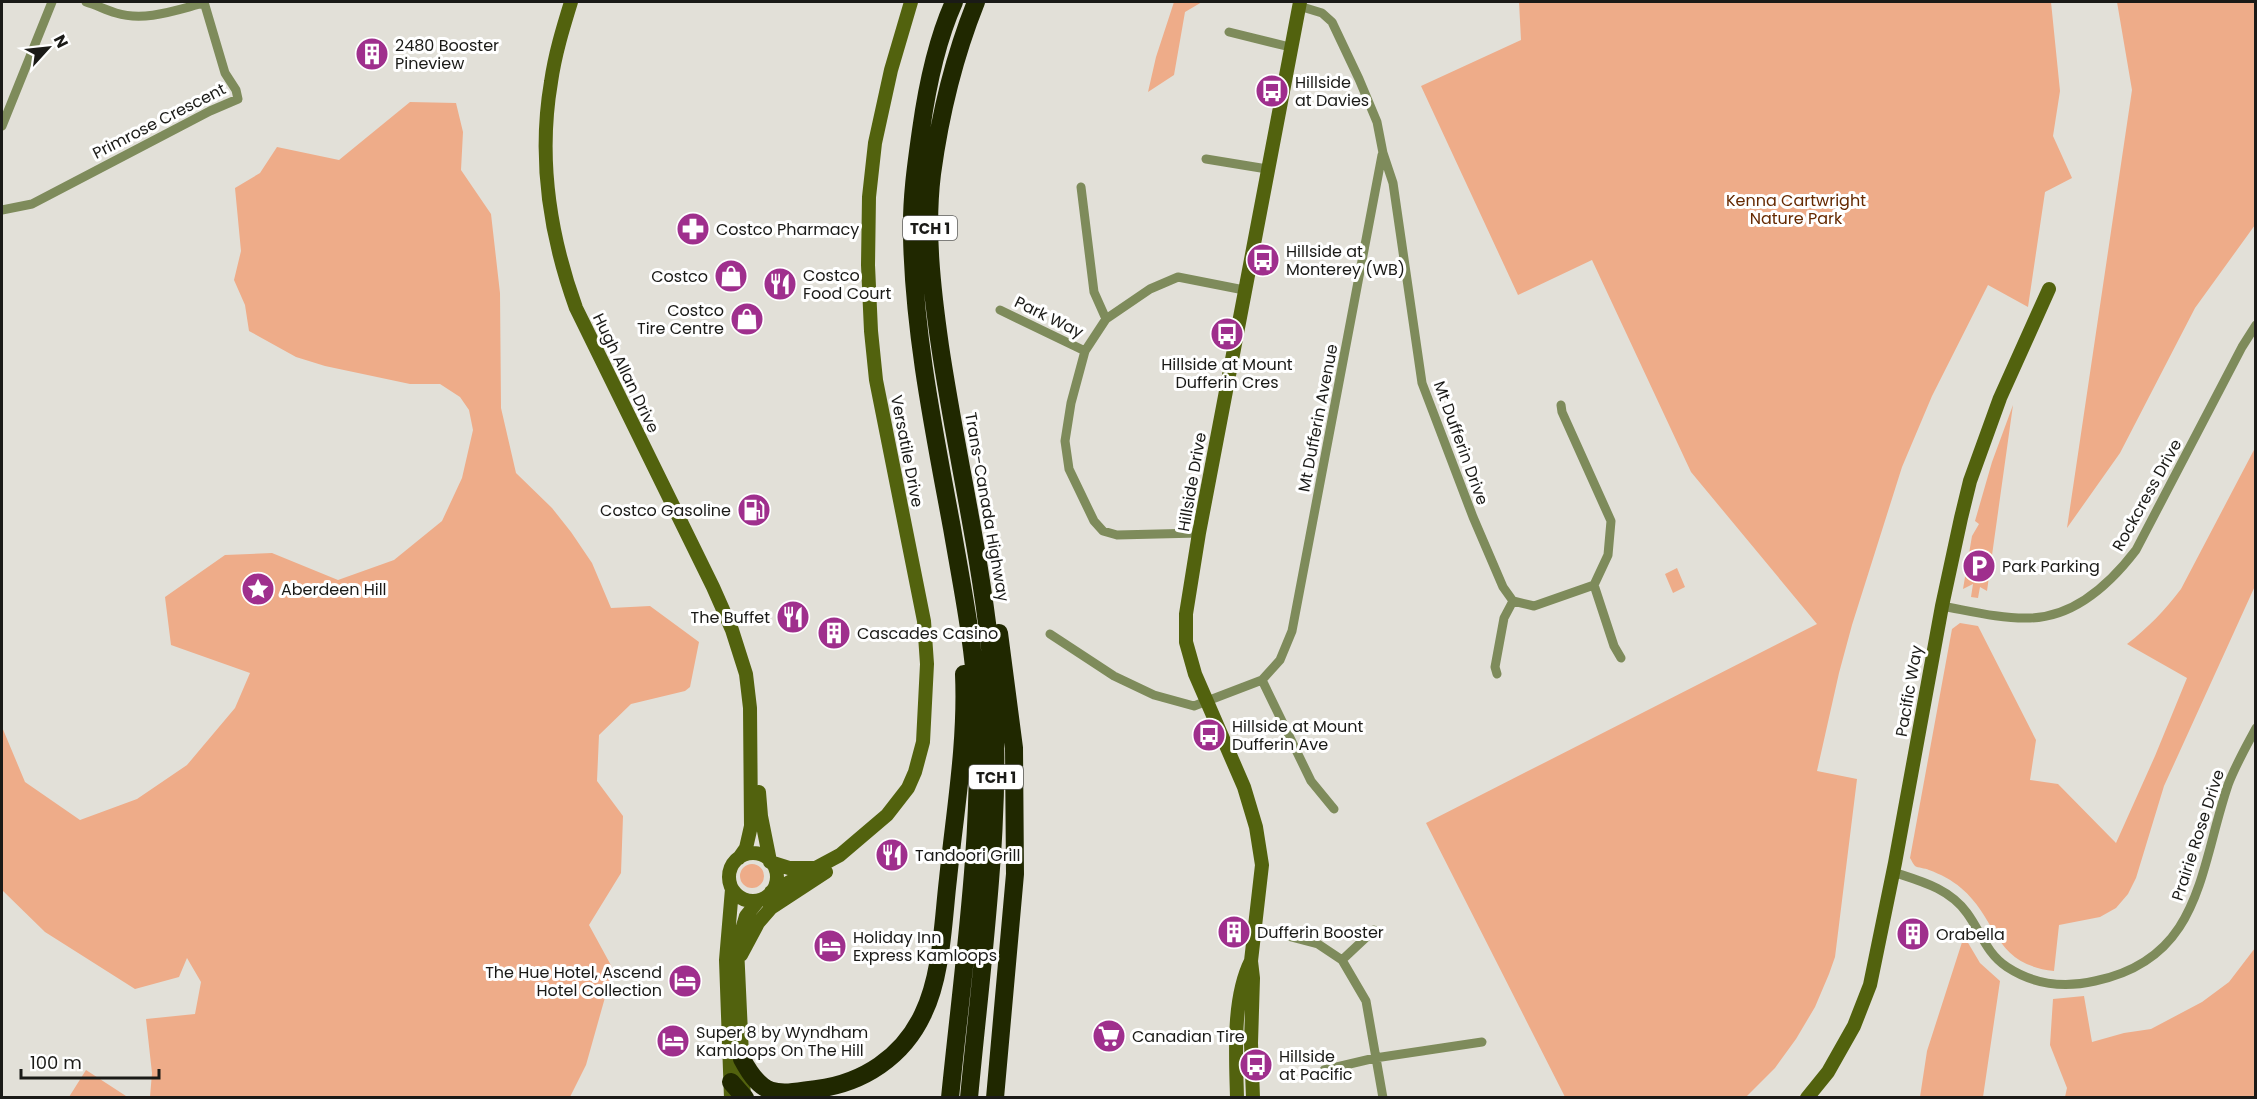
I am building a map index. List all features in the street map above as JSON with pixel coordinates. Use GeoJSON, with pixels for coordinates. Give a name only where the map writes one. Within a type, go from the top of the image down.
{"type":"FeatureCollection","features":[{"type":"Feature","properties":{"kind":"highway","name":"TCH 1"},"geometry":{"type":"LineString","coordinates":[[950,1098],[978,800],[977,702],[968,622],[927,390],[914,293],[912,234],[914,177],[925,100],[943,26],[954,2]]}},
{"type":"Feature","properties":{"kind":"highway","name":"Trans-Canada Highway"},"geometry":{"type":"LineString","coordinates":[[971,1098],[971,1077],[993,852],[996,792],[995,726],[990,648],[946,384],[933,290],[930,233],[932,176],[944,101],[962,36],[975,2]]}},
{"type":"Feature","properties":{"kind":"highway"},"geometry":{"type":"LineString","coordinates":[[971,526],[992,597],[1002,647],[1011,717],[1016,785],[1015,874],[995,1098]]}},
{"type":"Feature","properties":{"kind":"highway"},"geometry":{"type":"LineString","coordinates":[[742,1059],[758,1084],[775,1093],[808,1091],[845,1084],[872,1071],[888,1059],[904,1044],[923,1015],[933,987],[940,948],[963,731],[964,667],[958,622],[960,577]]}},
{"type":"Feature","properties":{"kind":"highway"},"geometry":{"type":"LineString","coordinates":[[731,1090],[744,1097]]}},
{"type":"Feature","properties":{"kind":"street"},"geometry":{"type":"LineString","coordinates":[[2,126],[52,2]]}},
{"type":"Feature","properties":{"kind":"street"},"geometry":{"type":"LineString","coordinates":[[86,2],[118,14],[138,16],[160,15],[204,2]]}},
{"type":"Feature","properties":{"kind":"street","name":"Primrose Crescent"},"geometry":{"type":"LineString","coordinates":[[2,210],[32,204],[210,111],[238,99],[236,90],[225,73],[204,2]]}},
{"type":"Feature","properties":{"kind":"street","name":"Hugh Allan Drive"},"geometry":{"type":"LineString","coordinates":[[571,2],[556,54],[547,115],[547,183],[550,211],[561,264],[584,327],[732,630],[746,674],[752,744],[751,826],[746,848],[739,858]]}},
{"type":"Feature","properties":{"kind":"street","name":"Versatile Drive"},"geometry":{"type":"LineString","coordinates":[[771,892],[840,855],[887,815],[899,801],[915,772],[923,742],[927,675],[924,621],[876,380],[868,265],[869,197],[875,143],[891,70],[911,2]]}},
{"type":"Feature","properties":{"kind":"street","name":"Hillside Drive"},"geometry":{"type":"LineString","coordinates":[[1253,1098],[1251,1043],[1254,978],[1251,960],[1262,865],[1256,827],[1244,787],[1195,674],[1186,642],[1186,614],[1244,290],[1300,4]]}},
{"type":"Feature","properties":{"kind":"street","name":"Mt Dufferin Drive"},"geometry":{"type":"LineString","coordinates":[[1300,4],[1322,13],[1332,22],[1377,122],[1383,153],[1393,183],[1422,383],[1477,527],[1503,587],[1513,601]]}},
{"type":"Feature","properties":{"kind":"street"},"geometry":{"type":"LineString","coordinates":[[1229,32],[1290,47]]}},
{"type":"Feature","properties":{"kind":"street","name":"Mt Dufferin Avenue"},"geometry":{"type":"LineString","coordinates":[[1262,680],[1280,660],[1293,631],[1383,153]]}},
{"type":"Feature","properties":{"kind":"street"},"geometry":{"type":"LineString","coordinates":[[1206,159],[1267,169]]}},
{"type":"Feature","properties":{"kind":"street"},"geometry":{"type":"LineString","coordinates":[[1081,187],[1094,292],[1106,319]]}},
{"type":"Feature","properties":{"kind":"street"},"geometry":{"type":"LineString","coordinates":[[1199,533],[1117,536],[1103,531],[1094,521],[1069,469],[1065,441],[1071,403],[1085,351],[1106,319],[1150,289],[1178,277],[1244,290]]}},
{"type":"Feature","properties":{"kind":"street","name":"Pacific Way"},"geometry":{"type":"LineString","coordinates":[[1807,1098],[1828,1072],[1854,1026],[1870,985],[1942,606],[1970,481],[2000,398],[2049,289]]}},
{"type":"Feature","properties":{"kind":"street","name":"Park Way"},"geometry":{"type":"LineString","coordinates":[[1000,310],[1085,351]]}},
{"type":"Feature","properties":{"kind":"street","name":"Rockcress Drive"},"geometry":{"type":"LineString","coordinates":[[1942,606],[2030,618],[2053,614],[2075,606],[2101,589],[2121,570],[2136,550],[2242,347],[2256,325]]}},
{"type":"Feature","properties":{"kind":"street"},"geometry":{"type":"LineString","coordinates":[[1561,405],[1562,412],[1611,521],[1608,555],[1594,585],[1614,646],[1622,658]]}},
{"type":"Feature","properties":{"kind":"street"},"geometry":{"type":"LineString","coordinates":[[1497,674],[1495,667],[1504,618],[1513,601],[1534,606],[1594,585]]}},
{"type":"Feature","properties":{"kind":"street"},"geometry":{"type":"LineString","coordinates":[[1050,634],[1114,676],[1154,694],[1194,706],[1262,680],[1311,781],[1334,809]]}},
{"type":"Feature","properties":{"kind":"street","name":"Prairie Rose Drive"},"geometry":{"type":"LineString","coordinates":[[1893,872],[1933,885],[1953,898],[1967,913],[1989,951],[2006,966],[2027,978],[2051,983],[2083,984],[2140,967],[2161,950],[2178,930],[2192,906],[2229,783],[2256,728]]}},
{"type":"Feature","properties":{"kind":"street","name":"Hugh Allan Drive"},"geometry":{"type":"LineString","coordinates":[[752,744],[757,764],[761,816],[770,861]]}},
{"type":"Feature","properties":{"kind":"street"},"geometry":{"type":"LineString","coordinates":[[744,1097],[737,947],[746,916],[758,901],[771,892],[776,880],[776,873],[770,861],[758,854],[752,854],[739,858],[731,868],[729,882],[732,889],[743,899],[758,901]]}},
{"type":"Feature","properties":{"kind":"street"},"geometry":{"type":"LineString","coordinates":[[738,962],[758,923],[771,908],[824,874],[840,855]]}},
{"type":"Feature","properties":{"kind":"street","name":"Versatile Drive"},"geometry":{"type":"LineString","coordinates":[[770,861],[789,868],[820,867]]}},
{"type":"Feature","properties":{"kind":"street"},"geometry":{"type":"LineString","coordinates":[[731,1090],[726,960],[732,889]]}},
{"type":"Feature","properties":{"kind":"street"},"geometry":{"type":"LineString","coordinates":[[1254,927],[1318,944],[1342,960],[1366,1001],[1383,1098]]}},
{"type":"Feature","properties":{"kind":"street"},"geometry":{"type":"LineString","coordinates":[[1342,960],[1374,930]]}},
{"type":"Feature","properties":{"kind":"street","name":"Hillside Drive"},"geometry":{"type":"LineString","coordinates":[[1237,1098],[1240,997],[1243,977],[1251,960]]}},
{"type":"Feature","properties":{"kind":"street"},"geometry":{"type":"LineString","coordinates":[[1324,1070],[1376,1058],[1482,1042]]}},
{"type":"Feature","properties":{"kind":"green space"},"geometry":{"type":"Polygon","coordinates":[[[1174,2],[1202,2],[1185,12],[1174,75],[1148,92],[1156,57],[1174,2]]]}},
{"type":"Feature","properties":{"kind":"green space","name":"Kenna Cartwright Nature Park"},"geometry":{"type":"Polygon","coordinates":[[[1519,2],[2051,2],[2060,91],[2053,136],[2072,178],[2045,192],[2028,307],[1988,285],[1932,396],[1902,467],[1852,625],[1817,771],[1857,779],[1835,957],[1815,1007],[1796,1039],[1775,1068],[1746,1097],[1565,1097],[1426,823],[1817,624],[1691,472],[1592,260],[1518,295],[1421,86],[1521,40],[1519,2]]]}},
{"type":"Feature","properties":{"kind":"green space"},"geometry":{"type":"Polygon","coordinates":[[[2117,2],[2255,2],[2255,225],[2195,308],[2120,453],[2067,528],[2132,90],[2117,2]]]}},
{"type":"Feature","properties":{"kind":"green space"},"geometry":{"type":"Polygon","coordinates":[[[410,102],[456,103],[463,132],[461,170],[491,214],[500,293],[501,408],[516,473],[552,508],[571,532],[592,563],[611,608],[650,606],[699,642],[690,687],[685,691],[631,704],[599,735],[597,781],[623,816],[621,873],[589,925],[613,969],[586,1065],[570,1097],[150,1097],[152,1073],[146,1019],[195,1014],[201,982],[187,958],[179,977],[135,989],[45,932],[2,890],[2,727],[25,782],[80,820],[137,799],[187,765],[235,708],[250,673],[171,645],[165,597],[225,555],[272,553],[338,580],[394,560],[442,521],[462,478],[473,430],[469,410],[460,397],[440,384],[410,384],[325,366],[296,357],[249,331],[245,305],[234,280],[241,251],[235,188],[260,173],[277,147],[339,160],[410,102]]]}},
{"type":"Feature","properties":{"kind":"green space"},"geometry":{"type":"Polygon","coordinates":[[[2013,405],[1987,591],[1980,587],[1978,598],[1971,597],[1973,584],[1963,589],[1972,536],[1979,524],[1975,521],[1992,462],[2013,405]]]}},
{"type":"Feature","properties":{"kind":"green space"},"geometry":{"type":"Polygon","coordinates":[[[2255,448],[2255,586],[2164,786],[2136,878],[2128,894],[2116,908],[2100,917],[2059,925],[2054,971],[2034,967],[2019,960],[2007,950],[1983,913],[1961,888],[1942,875],[1915,866],[1910,858],[1952,629],[1960,623],[1978,626],[2036,740],[2030,780],[2058,784],[2116,843],[2187,678],[2127,644],[2156,618],[2181,589],[2255,448]]]}},
{"type":"Feature","properties":{"kind":"green space"},"geometry":{"type":"Polygon","coordinates":[[[1677,568],[1685,587],[1673,593],[1665,574],[1677,568]]]}},
{"type":"Feature","properties":{"kind":"green space"},"geometry":{"type":"Polygon","coordinates":[[[752,864],[757,865],[763,871],[763,881],[757,887],[752,888],[747,887],[741,881],[740,876],[741,871],[747,865],[752,864]]]}},
{"type":"Feature","properties":{"kind":"green space"},"geometry":{"type":"Polygon","coordinates":[[[1964,936],[1980,963],[2000,981],[1983,1097],[1920,1097],[1927,1051],[1964,936]]]}},
{"type":"Feature","properties":{"kind":"green space"},"geometry":{"type":"Polygon","coordinates":[[[2255,948],[2255,1097],[2065,1097],[2067,1088],[2050,1045],[2053,999],[2084,996],[2092,1042],[2124,1033],[2151,1029],[2202,1002],[2229,982],[2255,948]]]}},
{"type":"Feature","properties":{"kind":"green space"},"geometry":{"type":"Polygon","coordinates":[[[86,1070],[126,1096],[126,1097],[69,1097],[86,1070]]]}},
{"type":"Feature","properties":{"kind":"place","name":"2480 Booster Pineview"},"geometry":{"type":"Point","coordinates":[372,54]}},
{"type":"Feature","properties":{"kind":"place","name":"Hillside at Davies"},"geometry":{"type":"Point","coordinates":[1272,91]}},
{"type":"Feature","properties":{"kind":"place","name":"Costco Pharmacy"},"geometry":{"type":"Point","coordinates":[693,229]}},
{"type":"Feature","properties":{"kind":"place","name":"Hillside at Monterey (WB)"},"geometry":{"type":"Point","coordinates":[1263,260]}},
{"type":"Feature","properties":{"kind":"place","name":"Costco"},"geometry":{"type":"Point","coordinates":[731,276]}},
{"type":"Feature","properties":{"kind":"place","name":"Costco Food Court"},"geometry":{"type":"Point","coordinates":[780,284]}},
{"type":"Feature","properties":{"kind":"place","name":"Costco Tire Centre"},"geometry":{"type":"Point","coordinates":[747,319]}},
{"type":"Feature","properties":{"kind":"place","name":"Hillside at Mount Dufferin Cres"},"geometry":{"type":"Point","coordinates":[1227,334]}},
{"type":"Feature","properties":{"kind":"place","name":"Costco Gasoline"},"geometry":{"type":"Point","coordinates":[754,510]}},
{"type":"Feature","properties":{"kind":"place","name":"Park Parking"},"geometry":{"type":"Point","coordinates":[1979,566]}},
{"type":"Feature","properties":{"kind":"place","name":"Aberdeen Hill"},"geometry":{"type":"Point","coordinates":[258,589]}},
{"type":"Feature","properties":{"kind":"place","name":"The Buffet"},"geometry":{"type":"Point","coordinates":[793,617]}},
{"type":"Feature","properties":{"kind":"place","name":"Cascades Casino"},"geometry":{"type":"Point","coordinates":[834,633]}},
{"type":"Feature","properties":{"kind":"place","name":"Hillside at Mount Dufferin Ave"},"geometry":{"type":"Point","coordinates":[1209,735]}},
{"type":"Feature","properties":{"kind":"place","name":"Tandoori Grill"},"geometry":{"type":"Point","coordinates":[892,855]}},
{"type":"Feature","properties":{"kind":"place","name":"Dufferin Booster"},"geometry":{"type":"Point","coordinates":[1234,932]}},
{"type":"Feature","properties":{"kind":"place","name":"Orabella"},"geometry":{"type":"Point","coordinates":[1913,934]}},
{"type":"Feature","properties":{"kind":"place","name":"Holiday Inn Express Kamloops"},"geometry":{"type":"Point","coordinates":[830,946]}},
{"type":"Feature","properties":{"kind":"place","name":"The Hue Hotel, Ascend Hotel Collection"},"geometry":{"type":"Point","coordinates":[685,981]}},
{"type":"Feature","properties":{"kind":"place","name":"Canadian Tire"},"geometry":{"type":"Point","coordinates":[1109,1036]}},
{"type":"Feature","properties":{"kind":"place","name":"Super 8 by Wyndham Kamloops On The Hill"},"geometry":{"type":"Point","coordinates":[673,1041]}},
{"type":"Feature","properties":{"kind":"place","name":"Hillside at Pacific"},"geometry":{"type":"Point","coordinates":[1256,1065]}}]}
